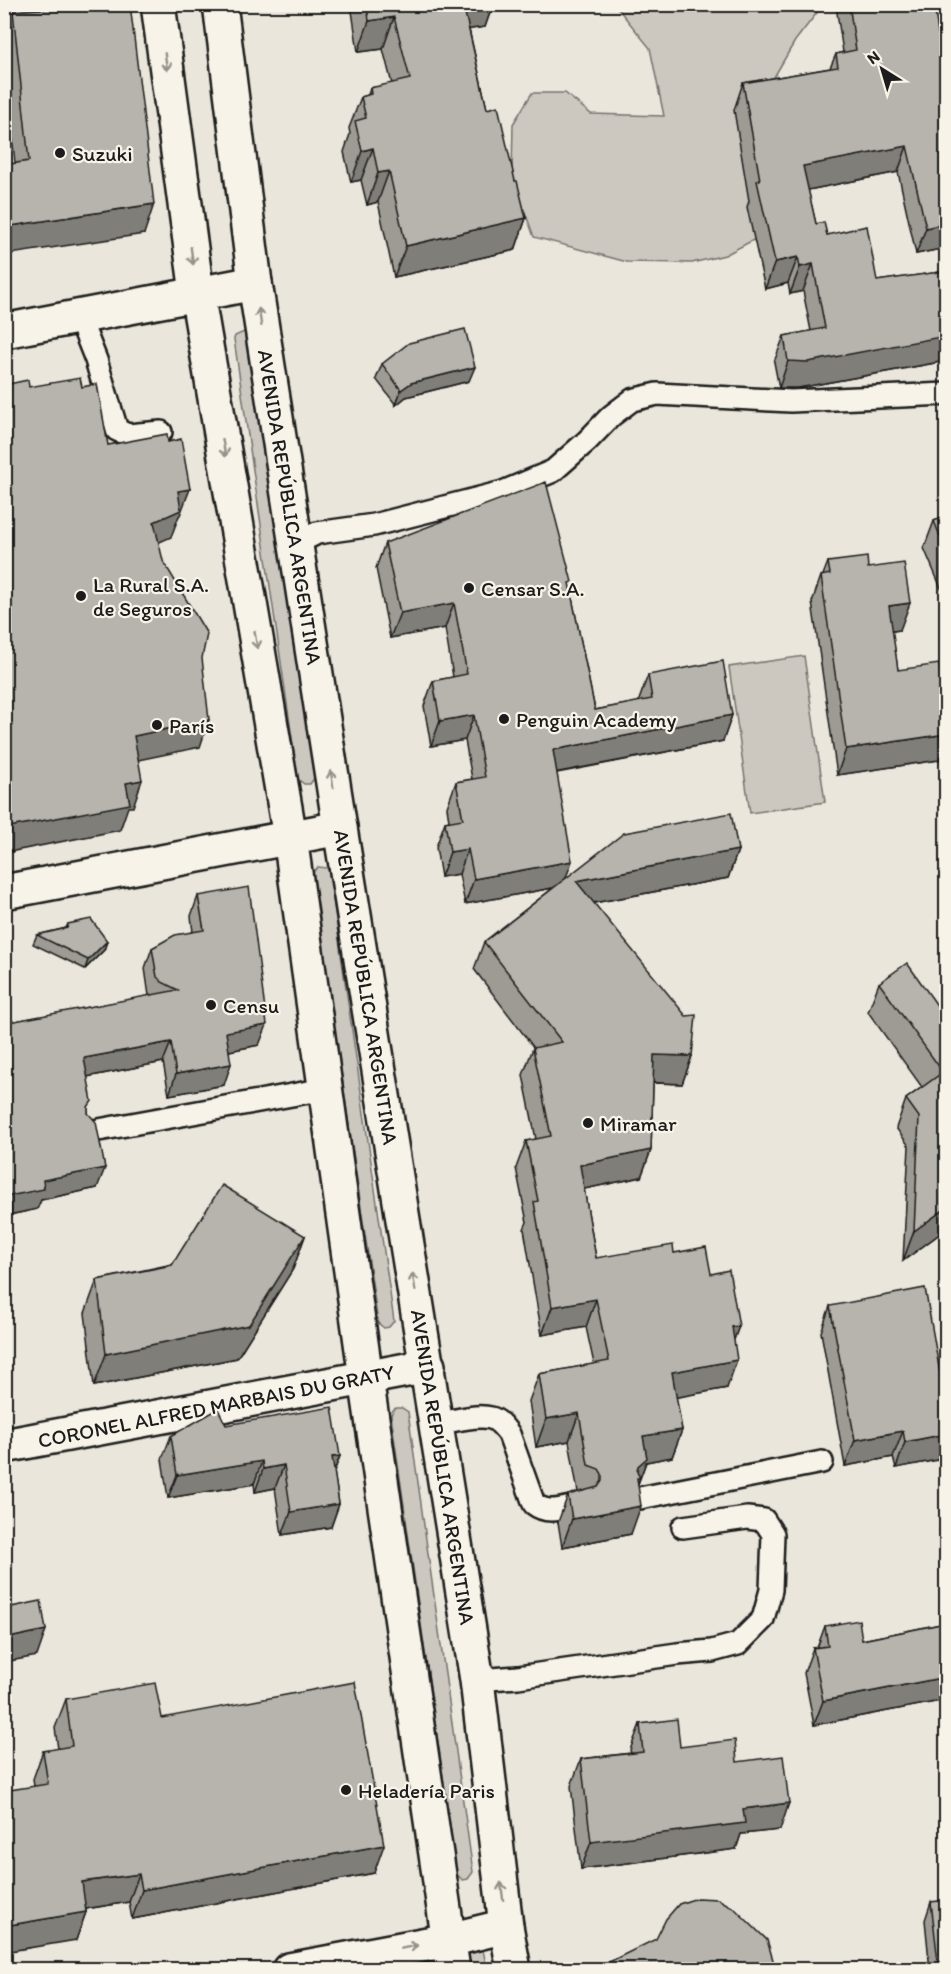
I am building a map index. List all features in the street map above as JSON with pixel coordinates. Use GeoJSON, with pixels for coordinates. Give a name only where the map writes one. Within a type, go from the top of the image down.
{"type":"FeatureCollection","features":[{"type":"Feature","properties":{"kind":"main road"},"geometry":{"type":"LineString","coordinates":[[158,4],[197,293],[290,837],[366,1378],[451,1955]]}},
{"type":"Feature","properties":{"kind":"main road","name":"AVENIDA REPÚBLICA ARGENTINA"},"geometry":{"type":"LineString","coordinates":[[220,4],[255,283],[477,1680],[506,1926],[514,1970]]}},
{"type":"Feature","properties":{"kind":"main road"},"geometry":{"type":"LineString","coordinates":[[4,331],[255,283]]}},
{"type":"Feature","properties":{"kind":"main road"},"geometry":{"type":"LineString","coordinates":[[4,892],[340,828]]}},
{"type":"Feature","properties":{"kind":"main road","name":"CORONEL ALFRED MARBAIS DU GRATY"},"geometry":{"type":"LineString","coordinates":[[4,1446],[428,1366]]}},
{"type":"Feature","properties":{"kind":"main road"},"geometry":{"type":"LineString","coordinates":[[289,1970],[451,1955],[506,1926]]}},
{"type":"Feature","properties":{"kind":"lane"},"geometry":{"type":"LineString","coordinates":[[79,317],[96,360],[117,430],[128,435],[161,432]]}},
{"type":"Feature","properties":{"kind":"lane"},"geometry":{"type":"LineString","coordinates":[[296,544],[317,533],[374,525],[503,492],[553,471],[611,416],[632,400],[644,395],[791,401],[946,393]]}},
{"type":"Feature","properties":{"kind":"lane"},"geometry":{"type":"LineString","coordinates":[[93,1131],[325,1089]]}},
{"type":"Feature","properties":{"kind":"lane"},"geometry":{"type":"LineString","coordinates":[[437,1424],[464,1419],[491,1418],[502,1425],[509,1434],[534,1504],[550,1511],[580,1505]]}},
{"type":"Feature","properties":{"kind":"lane"},"geometry":{"type":"LineString","coordinates":[[640,1498],[822,1462]]}},
{"type":"Feature","properties":{"kind":"lane"},"geometry":{"type":"LineString","coordinates":[[477,1680],[518,1677],[712,1651],[738,1644],[763,1619],[771,1590],[773,1534],[764,1520],[747,1518],[683,1527]]}},
{"type":"Feature","properties":{"kind":"shaded area"},"geometry":{"type":"Polygon","coordinates":[[[615,5],[823,5],[795,41],[770,84],[778,227],[725,255],[692,263],[627,262],[534,237],[512,176],[513,124],[532,93],[565,93],[591,114],[664,116],[650,48],[615,5]]]}},
{"type":"Feature","properties":{"kind":"shaded area"},"geometry":{"type":"Polygon","coordinates":[[[244,332],[251,337],[315,777],[310,784],[304,784],[298,779],[234,339],[235,336],[244,332]]]}},
{"type":"Feature","properties":{"kind":"shaded area"},"geometry":{"type":"Polygon","coordinates":[[[804,656],[825,802],[750,813],[729,667],[804,656]]]}},
{"type":"Feature","properties":{"kind":"shaded area"},"geometry":{"type":"Polygon","coordinates":[[[318,867],[327,868],[329,871],[394,1321],[389,1327],[384,1328],[378,1323],[312,873],[318,867]]]}},
{"type":"Feature","properties":{"kind":"shaded area"},"geometry":{"type":"Polygon","coordinates":[[[396,1408],[402,1408],[408,1412],[473,1872],[468,1879],[463,1880],[457,1875],[391,1415],[396,1408]]]}},
{"type":"Feature","properties":{"kind":"shaded area"},"geometry":{"type":"Polygon","coordinates":[[[483,1950],[487,1969],[470,1969],[469,1952],[483,1950]]]}},
{"type":"Feature","properties":{"kind":"building"},"geometry":{"type":"Polygon","coordinates":[[[55,4],[130,4],[154,204],[4,227],[4,165],[29,161],[13,11],[55,8],[55,4]]]}},
{"type":"Feature","properties":{"kind":"building"},"geometry":{"type":"Polygon","coordinates":[[[367,4],[463,4],[487,109],[498,106],[526,218],[406,246],[389,171],[378,173],[373,148],[362,151],[355,121],[366,118],[361,97],[371,94],[370,88],[410,79],[394,17],[369,21],[367,4]]]}},
{"type":"Feature","properties":{"kind":"building"},"geometry":{"type":"Polygon","coordinates":[[[849,4],[934,4],[938,33],[946,32],[946,223],[926,228],[907,146],[803,166],[816,224],[824,222],[827,235],[867,226],[877,281],[946,271],[946,336],[808,362],[788,361],[784,336],[825,328],[813,264],[800,267],[798,257],[775,262],[757,181],[760,180],[743,83],[838,67],[836,54],[856,50],[849,4]]]}},
{"type":"Feature","properties":{"kind":"building"},"geometry":{"type":"Polygon","coordinates":[[[465,329],[475,367],[411,383],[401,390],[382,364],[409,343],[465,329]]]}},
{"type":"Feature","properties":{"kind":"building"},"geometry":{"type":"Polygon","coordinates":[[[80,378],[82,387],[97,384],[108,445],[167,434],[168,442],[181,439],[190,489],[178,491],[181,510],[154,522],[163,561],[207,634],[202,658],[209,720],[134,736],[142,780],[126,783],[130,804],[4,828],[4,385],[28,380],[29,387],[80,378]]]}},
{"type":"Feature","properties":{"kind":"building"},"geometry":{"type":"Polygon","coordinates":[[[546,482],[572,582],[569,583],[595,710],[652,699],[648,675],[723,661],[732,715],[553,750],[572,861],[474,879],[468,849],[450,852],[445,822],[463,819],[456,782],[485,777],[474,715],[440,721],[433,681],[467,674],[454,603],[400,613],[385,543],[546,482]]]}},
{"type":"Feature","properties":{"kind":"building"},"geometry":{"type":"Polygon","coordinates":[[[946,516],[946,551],[934,521],[946,516]]]}},
{"type":"Feature","properties":{"kind":"building"},"geometry":{"type":"Polygon","coordinates":[[[867,557],[868,568],[904,563],[910,603],[889,606],[898,670],[939,664],[946,734],[846,749],[821,576],[830,574],[828,562],[867,557]]]}},
{"type":"Feature","properties":{"kind":"building"},"geometry":{"type":"Polygon","coordinates":[[[731,813],[738,850],[576,881],[686,1016],[696,1015],[692,1056],[654,1055],[651,1150],[580,1165],[596,1258],[673,1245],[674,1253],[706,1247],[711,1274],[729,1270],[739,1326],[732,1327],[737,1360],[672,1372],[682,1430],[643,1436],[647,1458],[638,1466],[637,1472],[640,1478],[637,1478],[641,1506],[572,1519],[568,1495],[598,1487],[602,1481],[602,1474],[599,1469],[588,1465],[579,1413],[546,1419],[539,1374],[609,1361],[596,1299],[552,1307],[534,1202],[538,1201],[526,1141],[551,1136],[533,1048],[562,1042],[484,942],[624,833],[731,813]]]}},
{"type":"Feature","properties":{"kind":"building"},"geometry":{"type":"Polygon","coordinates":[[[249,887],[267,1025],[226,1032],[231,1064],[176,1074],[171,1042],[84,1058],[92,1101],[88,1107],[88,1113],[96,1122],[105,1168],[43,1180],[44,1189],[4,1197],[4,1118],[7,1118],[4,1105],[4,1023],[178,990],[157,977],[152,948],[175,935],[204,930],[198,896],[249,887]]]}},
{"type":"Feature","properties":{"kind":"building"},"geometry":{"type":"Polygon","coordinates":[[[91,919],[107,941],[88,960],[37,935],[67,928],[68,924],[91,919]]]}},
{"type":"Feature","properties":{"kind":"building"},"geometry":{"type":"Polygon","coordinates":[[[907,963],[946,1018],[946,1208],[914,1231],[919,1117],[906,1099],[943,1072],[879,983],[907,963]]]}},
{"type":"Feature","properties":{"kind":"building"},"geometry":{"type":"Polygon","coordinates":[[[222,1185],[305,1236],[249,1325],[106,1354],[97,1280],[172,1265],[222,1185]]]}},
{"type":"Feature","properties":{"kind":"building"},"geometry":{"type":"Polygon","coordinates":[[[925,1288],[946,1407],[946,1434],[905,1442],[903,1431],[855,1440],[830,1306],[925,1288]]]}},
{"type":"Feature","properties":{"kind":"building"},"geometry":{"type":"Polygon","coordinates":[[[332,1407],[340,1456],[332,1457],[339,1504],[291,1512],[284,1465],[263,1469],[262,1461],[177,1475],[171,1436],[218,1409],[226,1425],[332,1407]]]}},
{"type":"Feature","properties":{"kind":"building"},"geometry":{"type":"Polygon","coordinates":[[[4,1570],[11,1607],[41,1601],[46,1630],[4,1639],[4,1570]]]}},
{"type":"Feature","properties":{"kind":"building"},"geometry":{"type":"Polygon","coordinates":[[[859,1620],[862,1640],[946,1623],[946,1677],[823,1701],[813,1648],[828,1646],[825,1626],[859,1620]]]}},
{"type":"Feature","properties":{"kind":"building"},"geometry":{"type":"Polygon","coordinates":[[[355,1682],[384,1845],[142,1890],[139,1874],[82,1882],[86,1912],[4,1926],[4,1791],[48,1784],[43,1751],[72,1746],[66,1699],[155,1683],[162,1718],[355,1682]]]}},
{"type":"Feature","properties":{"kind":"building"},"geometry":{"type":"Polygon","coordinates":[[[677,1719],[680,1747],[735,1740],[737,1762],[783,1756],[789,1803],[743,1809],[745,1823],[591,1842],[581,1759],[643,1752],[640,1724],[677,1719]]]}},
{"type":"Feature","properties":{"kind":"building"},"geometry":{"type":"Polygon","coordinates":[[[697,1898],[718,1899],[734,1908],[767,1940],[773,1960],[770,1970],[603,1970],[603,1965],[656,1939],[666,1919],[679,1904],[697,1898]]]}},
{"type":"Feature","properties":{"kind":"building"},"geometry":{"type":"Polygon","coordinates":[[[946,1900],[946,1970],[939,1970],[931,1902],[946,1900]]]}},
{"type":"Feature","properties":{"kind":"place","name":"Suzuki"},"geometry":{"type":"Point","coordinates":[60,153]}},
{"type":"Feature","properties":{"kind":"place","name":"Censar S.A."},"geometry":{"type":"Point","coordinates":[469,588]}},
{"type":"Feature","properties":{"kind":"place","name":"La Rural S.A. de Seguros"},"geometry":{"type":"Point","coordinates":[81,596]}},
{"type":"Feature","properties":{"kind":"place","name":"Penguin Academy"},"geometry":{"type":"Point","coordinates":[504,719]}},
{"type":"Feature","properties":{"kind":"place","name":"París"},"geometry":{"type":"Point","coordinates":[157,725]}},
{"type":"Feature","properties":{"kind":"place","name":"Censu"},"geometry":{"type":"Point","coordinates":[211,1005]}},
{"type":"Feature","properties":{"kind":"place","name":"Miramar"},"geometry":{"type":"Point","coordinates":[588,1123]}},
{"type":"Feature","properties":{"kind":"place","name":"Heladería Paris"},"geometry":{"type":"Point","coordinates":[346,1790]}}]}
